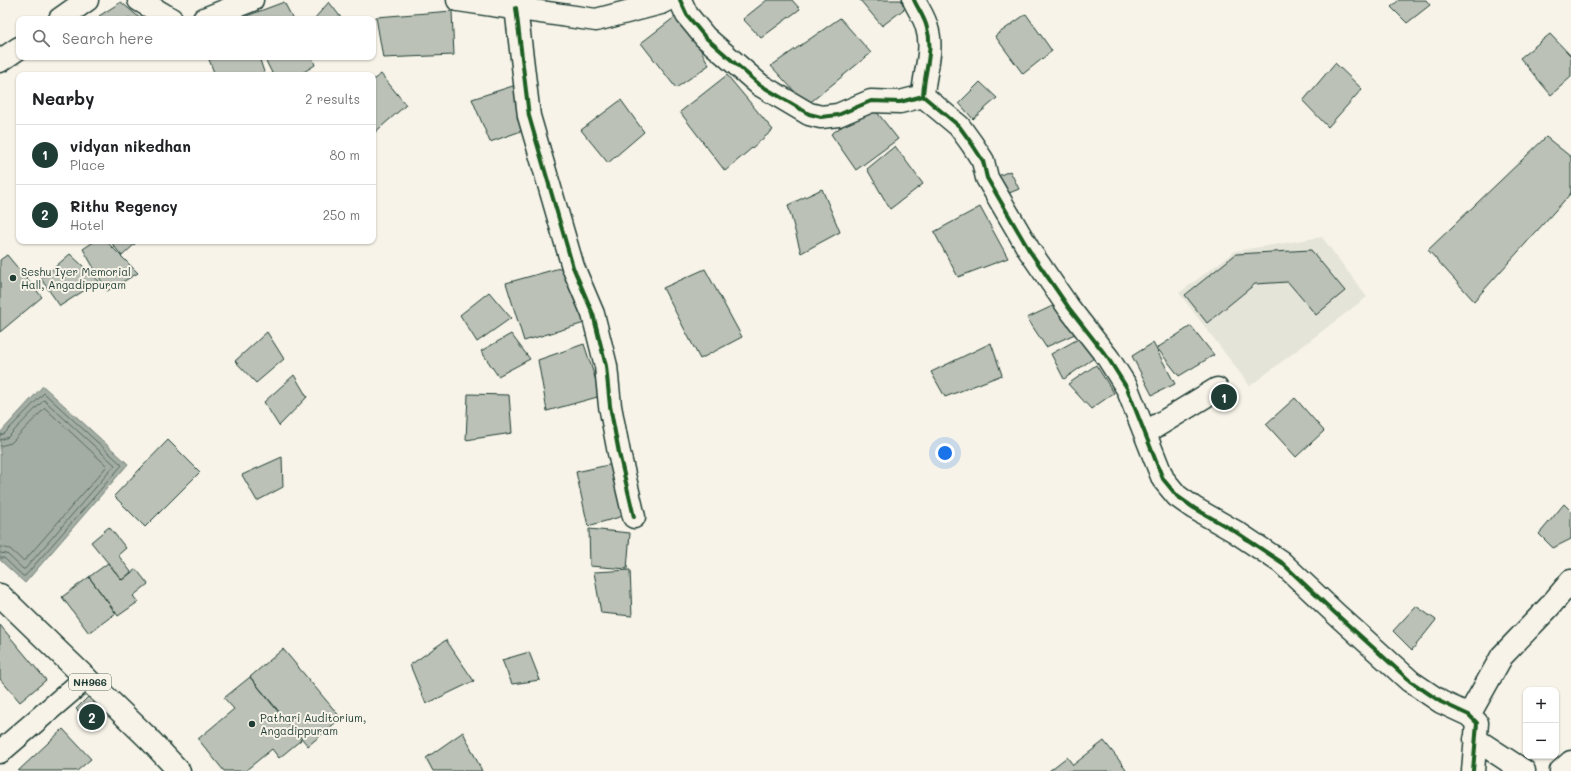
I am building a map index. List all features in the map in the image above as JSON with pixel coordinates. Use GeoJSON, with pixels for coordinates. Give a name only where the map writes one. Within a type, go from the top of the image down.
{"type":"FeatureCollection","features":[{"type":"Feature","properties":{"kind":"main road"},"geometry":{"type":"LineString","coordinates":[[64,16],[87,0]]}},
{"type":"Feature","properties":{"kind":"main road"},"geometry":{"type":"LineString","coordinates":[[139,0],[166,16]]}},
{"type":"Feature","properties":{"kind":"main road"},"geometry":{"type":"LineString","coordinates":[[212,16],[252,0]]}},
{"type":"Feature","properties":{"kind":"main road"},"geometry":{"type":"LineString","coordinates":[[458,0],[596,20],[667,1],[687,15],[704,37],[760,85],[809,114],[821,117],[838,115],[871,101],[900,102],[923,96]]}},
{"type":"Feature","properties":{"kind":"main road"},"geometry":{"type":"LineString","coordinates":[[914,0],[927,26],[929,37],[929,55],[923,96]]}},
{"type":"Feature","properties":{"kind":"main road"},"geometry":{"type":"LineString","coordinates":[[516,8],[529,116],[573,267],[593,314],[606,366],[610,406],[618,453],[634,517]]}},
{"type":"Feature","properties":{"kind":"main road"},"geometry":{"type":"LineString","coordinates":[[0,61],[16,50]]}},
{"type":"Feature","properties":{"kind":"main road"},"geometry":{"type":"LineString","coordinates":[[923,96],[959,126],[972,144],[983,161],[987,178],[1029,250],[1069,308],[1108,358],[1127,388],[1163,479],[1177,496],[1194,508],[1236,532],[1281,562],[1410,681],[1441,702],[1469,715],[1477,723],[1473,771]]}},
{"type":"Feature","properties":{"kind":"main road"},"geometry":{"type":"LineString","coordinates":[[1145,433],[1216,389]]}},
{"type":"Feature","properties":{"kind":"main road"},"geometry":{"type":"LineString","coordinates":[[1469,715],[1502,656],[1571,582]]}},
{"type":"Feature","properties":{"kind":"main road","name":"NH966"},"geometry":{"type":"LineString","coordinates":[[0,595],[149,739],[179,771]]}},
{"type":"Feature","properties":{"kind":"main road"},"geometry":{"type":"LineString","coordinates":[[0,752],[86,678]]}},
{"type":"Feature","properties":{"kind":"main road"},"geometry":{"type":"LineString","coordinates":[[1475,739],[1524,771]]}},
{"type":"Feature","properties":{"kind":"main road"},"geometry":{"type":"LineString","coordinates":[[1561,771],[1571,762]]}},
{"type":"Feature","properties":{"kind":"shaded area"},"geometry":{"type":"Polygon","coordinates":[[[1322,237],[1367,297],[1250,386],[1179,293],[1235,251],[1322,237]]]}},
{"type":"Feature","properties":{"kind":"water"},"geometry":{"type":"Polygon","coordinates":[[[43,386],[128,464],[25,583],[0,560],[0,433],[43,386]]]}},
{"type":"Feature","properties":{"kind":"building"},"geometry":{"type":"Polygon","coordinates":[[[767,0],[792,0],[800,9],[761,38],[743,19],[767,0]]]}},
{"type":"Feature","properties":{"kind":"building"},"geometry":{"type":"Polygon","coordinates":[[[860,0],[904,0],[908,6],[882,26],[860,0]]]}},
{"type":"Feature","properties":{"kind":"building"},"geometry":{"type":"Polygon","coordinates":[[[1399,0],[1426,0],[1430,5],[1407,23],[1391,7],[1399,0]]]}},
{"type":"Feature","properties":{"kind":"building"},"geometry":{"type":"Polygon","coordinates":[[[121,2],[137,16],[99,16],[121,2]]]}},
{"type":"Feature","properties":{"kind":"building"},"geometry":{"type":"Polygon","coordinates":[[[284,2],[291,16],[247,16],[284,2]]]}},
{"type":"Feature","properties":{"kind":"building"},"geometry":{"type":"Polygon","coordinates":[[[329,2],[340,16],[317,16],[329,2]]]}},
{"type":"Feature","properties":{"kind":"building"},"geometry":{"type":"Polygon","coordinates":[[[452,11],[454,55],[383,58],[376,17],[452,11]]]}},
{"type":"Feature","properties":{"kind":"building"},"geometry":{"type":"Polygon","coordinates":[[[680,13],[709,65],[676,88],[641,43],[680,13]]]}},
{"type":"Feature","properties":{"kind":"building"},"geometry":{"type":"Polygon","coordinates":[[[1026,14],[1052,51],[1023,74],[995,36],[1026,14]]]}},
{"type":"Feature","properties":{"kind":"building"},"geometry":{"type":"Polygon","coordinates":[[[840,18],[871,53],[807,105],[771,66],[840,18]]]}},
{"type":"Feature","properties":{"kind":"building"},"geometry":{"type":"Polygon","coordinates":[[[1550,34],[1571,56],[1571,77],[1551,95],[1520,58],[1550,34]]]}},
{"type":"Feature","properties":{"kind":"building"},"geometry":{"type":"Polygon","coordinates":[[[209,60],[260,60],[264,72],[214,72],[209,60]]]}},
{"type":"Feature","properties":{"kind":"building"},"geometry":{"type":"Polygon","coordinates":[[[266,60],[313,60],[315,65],[304,72],[272,72],[266,60]]]}},
{"type":"Feature","properties":{"kind":"building"},"geometry":{"type":"Polygon","coordinates":[[[1335,63],[1362,89],[1328,127],[1303,101],[1335,63]]]}},
{"type":"Feature","properties":{"kind":"building"},"geometry":{"type":"Polygon","coordinates":[[[381,74],[406,105],[376,131],[376,78],[381,74]]]}},
{"type":"Feature","properties":{"kind":"building"},"geometry":{"type":"Polygon","coordinates":[[[727,75],[773,130],[725,171],[680,112],[727,75]]]}},
{"type":"Feature","properties":{"kind":"building"},"geometry":{"type":"Polygon","coordinates":[[[980,82],[997,98],[973,119],[959,103],[980,82]]]}},
{"type":"Feature","properties":{"kind":"building"},"geometry":{"type":"Polygon","coordinates":[[[516,85],[527,129],[490,142],[472,99],[516,85]]]}},
{"type":"Feature","properties":{"kind":"building"},"geometry":{"type":"Polygon","coordinates":[[[621,100],[644,132],[608,163],[581,130],[621,100]]]}},
{"type":"Feature","properties":{"kind":"building"},"geometry":{"type":"Polygon","coordinates":[[[872,106],[898,139],[856,170],[831,134],[872,106]]]}},
{"type":"Feature","properties":{"kind":"building"},"geometry":{"type":"Polygon","coordinates":[[[1546,137],[1571,157],[1571,193],[1474,301],[1428,250],[1546,137]]]}},
{"type":"Feature","properties":{"kind":"building"},"geometry":{"type":"Polygon","coordinates":[[[895,146],[923,184],[890,209],[867,169],[895,146]]]}},
{"type":"Feature","properties":{"kind":"building"},"geometry":{"type":"Polygon","coordinates":[[[1010,171],[1019,189],[1002,196],[993,178],[1010,171]]]}},
{"type":"Feature","properties":{"kind":"building"},"geometry":{"type":"Polygon","coordinates":[[[822,189],[840,232],[801,253],[788,205],[822,189]]]}},
{"type":"Feature","properties":{"kind":"building"},"geometry":{"type":"Polygon","coordinates":[[[980,207],[1008,258],[958,277],[934,232],[980,207]]]}},
{"type":"Feature","properties":{"kind":"building"},"geometry":{"type":"Polygon","coordinates":[[[90,244],[109,244],[138,273],[107,291],[83,249],[90,244]]]}},
{"type":"Feature","properties":{"kind":"building"},"geometry":{"type":"Polygon","coordinates":[[[112,244],[135,244],[122,256],[112,244]]]}},
{"type":"Feature","properties":{"kind":"building"},"geometry":{"type":"Polygon","coordinates":[[[1311,250],[1345,291],[1316,315],[1288,282],[1255,284],[1207,323],[1185,295],[1236,254],[1311,250]]]}},
{"type":"Feature","properties":{"kind":"building"},"geometry":{"type":"Polygon","coordinates":[[[70,254],[99,281],[60,306],[41,279],[70,254]]]}},
{"type":"Feature","properties":{"kind":"building","name":"Seshu Iyer Memorial Hall, Angadippuram"},"geometry":{"type":"Polygon","coordinates":[[[7,255],[42,297],[0,332],[0,260],[7,255]]]}},
{"type":"Feature","properties":{"kind":"building"},"geometry":{"type":"Polygon","coordinates":[[[567,266],[588,322],[524,341],[506,283],[567,266]]]}},
{"type":"Feature","properties":{"kind":"building"},"geometry":{"type":"Polygon","coordinates":[[[705,269],[742,337],[700,359],[663,288],[705,269]]]}},
{"type":"Feature","properties":{"kind":"building"},"geometry":{"type":"Polygon","coordinates":[[[489,292],[511,318],[477,342],[460,315],[489,292]]]}},
{"type":"Feature","properties":{"kind":"building"},"geometry":{"type":"Polygon","coordinates":[[[1061,302],[1075,334],[1046,347],[1027,318],[1061,302]]]}},
{"type":"Feature","properties":{"kind":"building"},"geometry":{"type":"Polygon","coordinates":[[[1191,326],[1214,355],[1179,376],[1157,348],[1191,326]]]}},
{"type":"Feature","properties":{"kind":"building"},"geometry":{"type":"Polygon","coordinates":[[[267,332],[284,359],[256,383],[235,361],[267,332]]]}},
{"type":"Feature","properties":{"kind":"building"},"geometry":{"type":"Polygon","coordinates":[[[511,334],[530,359],[498,376],[481,351],[511,334]]]}},
{"type":"Feature","properties":{"kind":"building"},"geometry":{"type":"Polygon","coordinates":[[[1080,338],[1094,358],[1064,379],[1051,354],[1080,338]]]}},
{"type":"Feature","properties":{"kind":"building"},"geometry":{"type":"Polygon","coordinates":[[[991,343],[1002,375],[945,397],[931,372],[991,343]]]}},
{"type":"Feature","properties":{"kind":"building"},"geometry":{"type":"Polygon","coordinates":[[[1153,343],[1175,384],[1152,395],[1132,356],[1153,343]]]}},
{"type":"Feature","properties":{"kind":"building"},"geometry":{"type":"Polygon","coordinates":[[[584,344],[601,396],[547,411],[538,360],[584,344]]]}},
{"type":"Feature","properties":{"kind":"building"},"geometry":{"type":"Polygon","coordinates":[[[1096,365],[1114,393],[1091,409],[1068,384],[1096,365]]]}},
{"type":"Feature","properties":{"kind":"building"},"geometry":{"type":"Polygon","coordinates":[[[294,375],[307,397],[279,426],[264,402],[294,375]]]}},
{"type":"Feature","properties":{"kind":"building"},"geometry":{"type":"Polygon","coordinates":[[[468,394],[509,395],[512,433],[466,440],[468,394]]]}},
{"type":"Feature","properties":{"kind":"building"},"geometry":{"type":"Polygon","coordinates":[[[1295,398],[1324,431],[1296,457],[1266,424],[1295,398]]]}},
{"type":"Feature","properties":{"kind":"building"},"geometry":{"type":"Polygon","coordinates":[[[168,440],[200,472],[145,527],[114,496],[168,440]]]}},
{"type":"Feature","properties":{"kind":"building"},"geometry":{"type":"Polygon","coordinates":[[[282,457],[283,487],[257,501],[242,475],[282,457]]]}},
{"type":"Feature","properties":{"kind":"building"},"geometry":{"type":"Polygon","coordinates":[[[613,464],[627,515],[588,526],[576,472],[613,464]]]}},
{"type":"Feature","properties":{"kind":"building"},"geometry":{"type":"Polygon","coordinates":[[[1564,504],[1571,511],[1571,539],[1553,548],[1539,534],[1564,504]]]}},
{"type":"Feature","properties":{"kind":"building"},"geometry":{"type":"Polygon","coordinates":[[[109,527],[126,548],[118,555],[131,572],[122,580],[91,542],[109,527]]]}},
{"type":"Feature","properties":{"kind":"building"},"geometry":{"type":"Polygon","coordinates":[[[589,529],[630,533],[627,569],[590,566],[589,529]]]}},
{"type":"Feature","properties":{"kind":"building"},"geometry":{"type":"Polygon","coordinates":[[[108,563],[122,580],[136,569],[148,584],[133,596],[138,602],[118,616],[89,577],[108,563]]]}},
{"type":"Feature","properties":{"kind":"building"},"geometry":{"type":"Polygon","coordinates":[[[630,570],[632,616],[601,613],[594,572],[630,570]]]}},
{"type":"Feature","properties":{"kind":"building"},"geometry":{"type":"Polygon","coordinates":[[[89,577],[116,613],[89,633],[62,597],[89,577]]]}},
{"type":"Feature","properties":{"kind":"building"},"geometry":{"type":"Polygon","coordinates":[[[1416,606],[1436,620],[1412,650],[1393,631],[1416,606]]]}},
{"type":"Feature","properties":{"kind":"building"},"geometry":{"type":"Polygon","coordinates":[[[0,625],[46,680],[20,702],[0,679],[0,625]]]}},
{"type":"Feature","properties":{"kind":"building"},"geometry":{"type":"Polygon","coordinates":[[[446,640],[474,681],[426,704],[410,665],[446,640]]]}},
{"type":"Feature","properties":{"kind":"building"},"geometry":{"type":"Polygon","coordinates":[[[283,649],[341,718],[308,746],[250,677],[283,649]]]}},
{"type":"Feature","properties":{"kind":"building"},"geometry":{"type":"Polygon","coordinates":[[[529,652],[540,680],[512,684],[502,660],[529,652]]]}},
{"type":"Feature","properties":{"kind":"building","name":"Pathari Auditorium, Angadippuram"},"geometry":{"type":"Polygon","coordinates":[[[250,677],[301,740],[279,758],[272,749],[245,771],[224,771],[198,739],[234,709],[224,698],[250,677]]]}},
{"type":"Feature","properties":{"kind":"building"},"geometry":{"type":"Polygon","coordinates":[[[89,696],[106,709],[92,724],[76,709],[89,696]]]}},
{"type":"Feature","properties":{"kind":"building"},"geometry":{"type":"Polygon","coordinates":[[[63,729],[91,759],[77,771],[18,771],[63,729]]]}},
{"type":"Feature","properties":{"kind":"building"},"geometry":{"type":"Polygon","coordinates":[[[463,732],[482,771],[433,771],[426,758],[463,732]]]}},
{"type":"Feature","properties":{"kind":"building"},"geometry":{"type":"Polygon","coordinates":[[[1104,741],[1126,769],[1123,771],[1049,771],[1067,757],[1073,765],[1104,741]]]}},
{"type":"Feature","properties":{"kind":"cycle path"},"geometry":{"type":"LineString","coordinates":[[680,0],[687,15],[705,37],[760,85],[809,114],[821,117],[838,115],[871,101],[900,102],[923,96]]}},
{"type":"Feature","properties":{"kind":"cycle path"},"geometry":{"type":"LineString","coordinates":[[914,0],[925,21],[929,36],[929,53],[923,96],[959,126],[972,144],[983,161],[987,178],[1029,250],[1069,308],[1108,358],[1127,388],[1163,479],[1177,496],[1194,508],[1236,532],[1281,562],[1410,681],[1441,702],[1469,715],[1477,723],[1473,771]]}},
{"type":"Feature","properties":{"kind":"cycle path"},"geometry":{"type":"LineString","coordinates":[[516,8],[529,116],[573,267],[593,314],[606,366],[610,406],[634,517]]}},
{"type":"Feature","properties":{"kind":"place","name":"Seshu Iyer Memorial Hall, Angadippuram"},"geometry":{"type":"Point","coordinates":[13,278]}},
{"type":"Feature","properties":{"kind":"place","name":"vidyan nikedhan"},"geometry":{"type":"Point","coordinates":[1224,397]}},
{"type":"Feature","properties":{"kind":"place","name":"Rithu Regency"},"geometry":{"type":"Point","coordinates":[92,717]}},
{"type":"Feature","properties":{"kind":"place","name":"Pathari Auditorium, Angadippuram"},"geometry":{"type":"Point","coordinates":[252,724]}}]}
